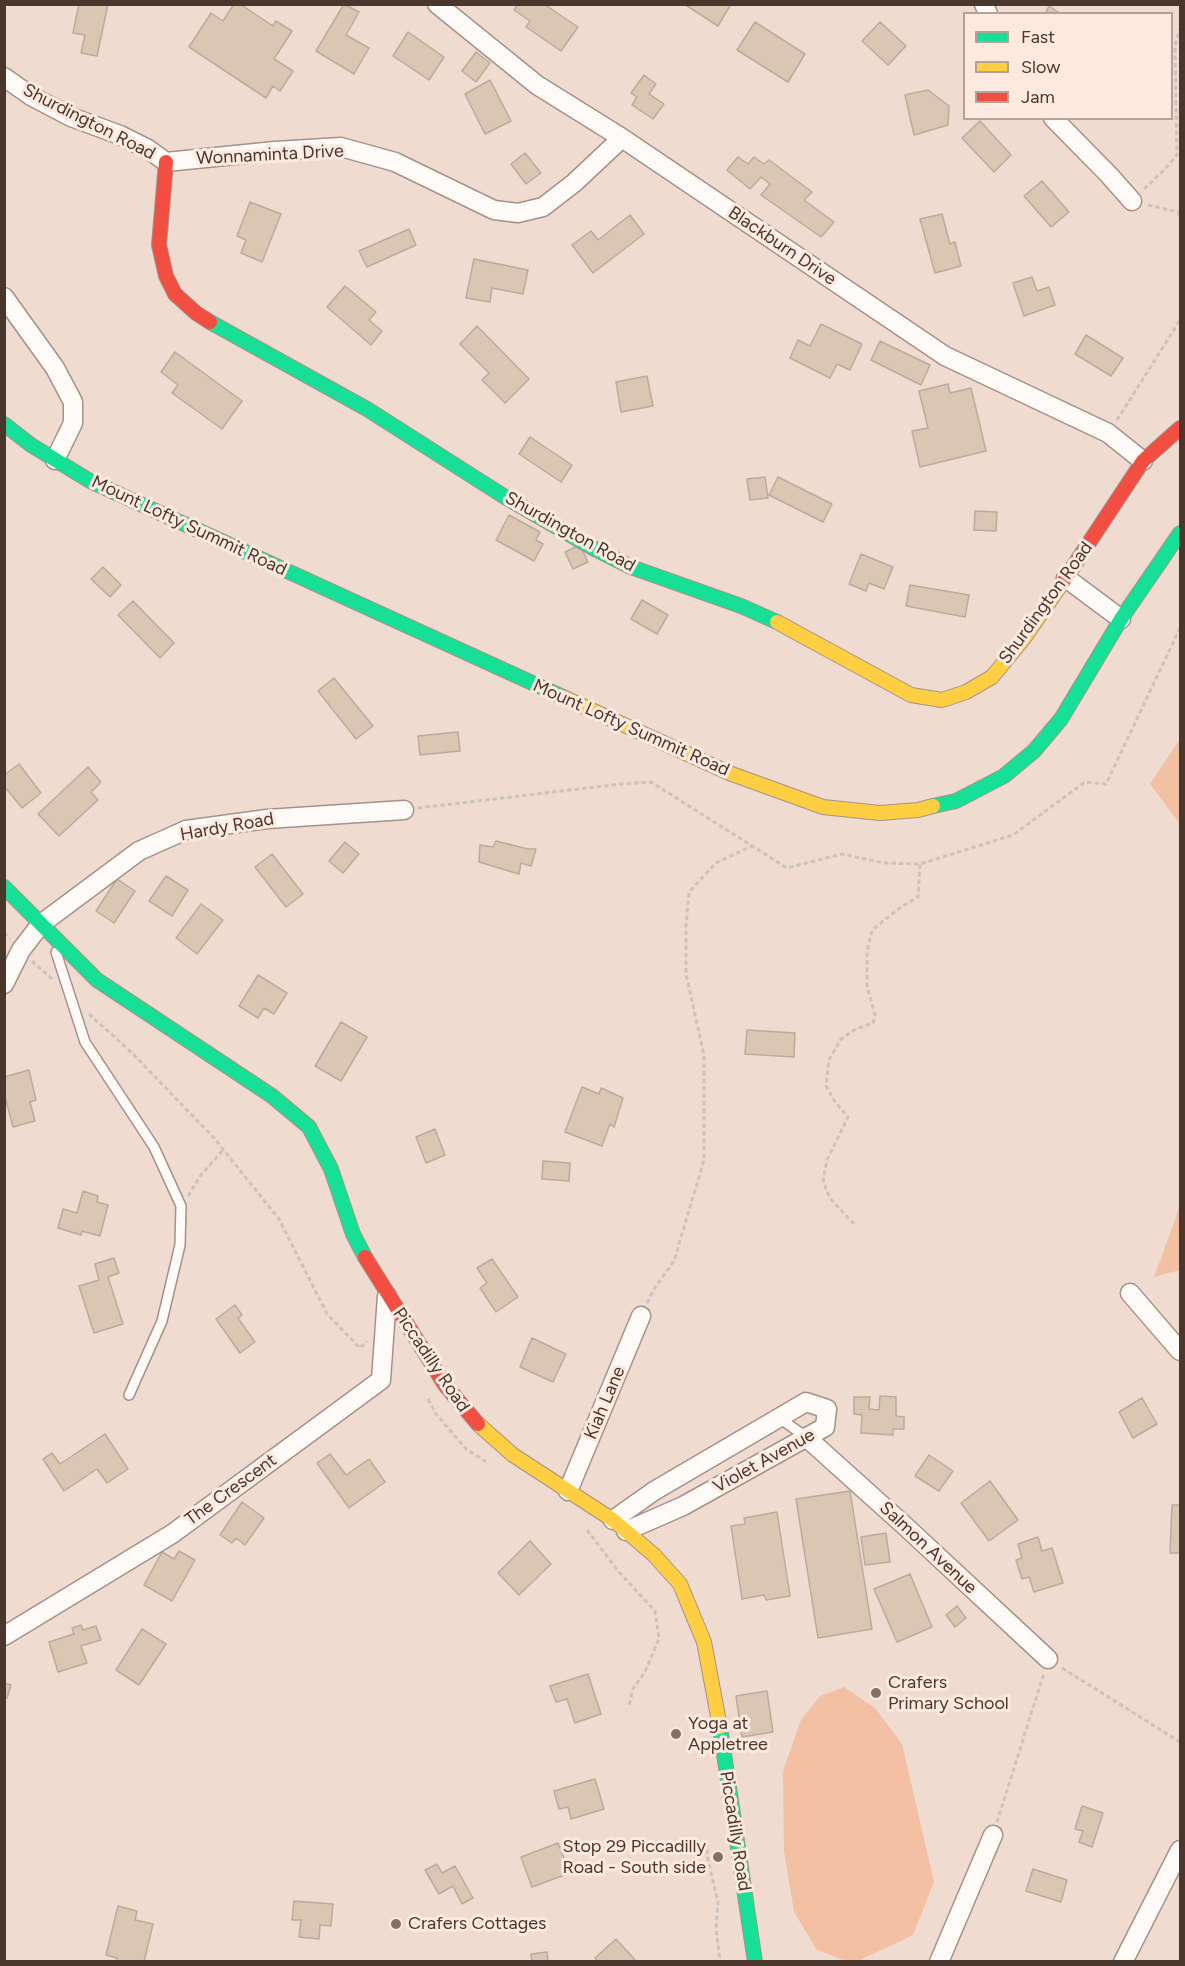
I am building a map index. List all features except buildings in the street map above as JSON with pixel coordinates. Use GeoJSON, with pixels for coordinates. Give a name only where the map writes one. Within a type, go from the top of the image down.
{"type":"FeatureCollection","features":[{"type":"Feature","properties":{"kind":"main road","name":"Shurdington Road"},"geometry":{"type":"LineString","coordinates":[[166,162],[159,245],[166,276],[175,294],[196,314],[367,409],[506,497],[593,548],[631,567],[741,606],[773,620],[910,695],[942,700],[966,692],[992,677],[1024,638],[1066,578],[1143,461],[1180,428]]}},
{"type":"Feature","properties":{"kind":"main road","name":"Mount Lofty Summit Road"},"geometry":{"type":"LineString","coordinates":[[4,424],[31,445],[90,481],[458,651],[729,772],[823,807],[880,813],[918,810],[956,801],[1004,776],[1034,751],[1061,718],[1121,619],[1180,533]]}},
{"type":"Feature","properties":{"kind":"main road","name":"Piccadilly Road"},"geometry":{"type":"LineString","coordinates":[[4,887],[98,980],[273,1096],[309,1127],[332,1169],[353,1234],[370,1268],[444,1385],[473,1420],[513,1455],[620,1526],[654,1555],[680,1584],[704,1642],[718,1717],[755,1962]]}},
{"type":"Feature","properties":{"kind":"street","name":"Blackburn Drive"},"geometry":{"type":"LineString","coordinates":[[437,4],[537,86],[622,138],[945,356],[1108,433],[1143,461]]}},
{"type":"Feature","properties":{"kind":"street","name":"Shurdington Road"},"geometry":{"type":"LineString","coordinates":[[4,77],[31,96],[71,117],[120,135],[148,149],[166,162]]}},
{"type":"Feature","properties":{"kind":"street"},"geometry":{"type":"LineString","coordinates":[[1055,120],[1132,201]]}},
{"type":"Feature","properties":{"kind":"street","name":"Wonnaminta Drive"},"geometry":{"type":"LineString","coordinates":[[166,162],[341,147],[395,162],[494,210],[518,213],[543,207],[574,183],[622,138]]}},
{"type":"Feature","properties":{"kind":"street"},"geometry":{"type":"LineString","coordinates":[[4,297],[55,368],[73,402],[73,423],[55,460]]}},
{"type":"Feature","properties":{"kind":"street"},"geometry":{"type":"LineString","coordinates":[[1066,578],[1121,619]]}},
{"type":"Feature","properties":{"kind":"street","name":"Hardy Road"},"geometry":{"type":"LineString","coordinates":[[4,984],[21,950],[139,851],[186,830],[267,819],[404,810]]}},
{"type":"Feature","properties":{"kind":"street"},"geometry":{"type":"LineString","coordinates":[[1130,1293],[1180,1351]]}},
{"type":"Feature","properties":{"kind":"street","name":"The Crescent"},"geometry":{"type":"LineString","coordinates":[[4,1636],[172,1534],[381,1380],[387,1296]]}},
{"type":"Feature","properties":{"kind":"street","name":"Kiah Lane"},"geometry":{"type":"LineString","coordinates":[[568,1491],[641,1316]]}},
{"type":"Feature","properties":{"kind":"street","name":"Violet Avenue"},"geometry":{"type":"LineString","coordinates":[[806,1402],[826,1409],[825,1427],[683,1506],[620,1526],[654,1491],[778,1417],[806,1402]]}},
{"type":"Feature","properties":{"kind":"street","name":"Salmon Avenue"},"geometry":{"type":"LineString","coordinates":[[806,1437],[1048,1659]]}},
{"type":"Feature","properties":{"kind":"street"},"geometry":{"type":"LineString","coordinates":[[939,1962],[993,1835]]}},
{"type":"Feature","properties":{"kind":"street"},"geometry":{"type":"LineString","coordinates":[[1124,1962],[1180,1850]]}},
{"type":"Feature","properties":{"kind":"lane"},"geometry":{"type":"LineString","coordinates":[[46,930],[85,1042],[154,1147],[181,1206],[180,1245],[162,1321],[129,1395]]}},
{"type":"Feature","properties":{"kind":"lane"},"geometry":{"type":"LineString","coordinates":[[778,1417],[806,1437]]}},
{"type":"Feature","properties":{"kind":"path"},"geometry":{"type":"LineString","coordinates":[[1132,201],[1177,155],[1175,46],[1180,28]]}},
{"type":"Feature","properties":{"kind":"path"},"geometry":{"type":"LineString","coordinates":[[1132,201],[1178,212],[1180,217]]}},
{"type":"Feature","properties":{"kind":"path"},"geometry":{"type":"LineString","coordinates":[[1108,433],[1180,320]]}},
{"type":"Feature","properties":{"kind":"path"},"geometry":{"type":"LineString","coordinates":[[641,1316],[654,1289],[674,1261],[704,1161],[704,1055],[686,974],[689,892],[716,863],[752,846]]}},
{"type":"Feature","properties":{"kind":"path"},"geometry":{"type":"LineString","coordinates":[[854,1224],[829,1197],[823,1180],[827,1160],[848,1117],[835,1102],[826,1086],[829,1060],[841,1039],[856,1029],[873,1023],[875,1015],[867,986],[867,952],[872,930],[918,897],[920,864]]}},
{"type":"Feature","properties":{"kind":"path"},"geometry":{"type":"LineString","coordinates":[[4,933],[132,1053],[223,1150],[279,1219],[327,1314],[360,1348],[385,1326]]}},
{"type":"Feature","properties":{"kind":"path"},"geometry":{"type":"LineString","coordinates":[[181,1206],[201,1175],[223,1150]]}},
{"type":"Feature","properties":{"kind":"path"},"geometry":{"type":"LineString","coordinates":[[425,1394],[436,1414],[466,1449],[495,1468]]}},
{"type":"Feature","properties":{"kind":"path"},"geometry":{"type":"LineString","coordinates":[[580,1523],[619,1572],[655,1611],[659,1639],[645,1672],[633,1689],[629,1706]]}},
{"type":"Feature","properties":{"kind":"path"},"geometry":{"type":"LineString","coordinates":[[993,1835],[1048,1659],[1180,1742]]}},
{"type":"Feature","properties":{"kind":"path"},"geometry":{"type":"LineString","coordinates":[[707,1842],[707,1856],[718,1902],[716,1928],[720,1962]]}},
{"type":"Feature","properties":{"kind":"shaded area"},"geometry":{"type":"Polygon","coordinates":[[[1180,739],[1180,824],[1150,784],[1180,739]]]}},
{"type":"Feature","properties":{"kind":"shaded area"},"geometry":{"type":"Polygon","coordinates":[[[1180,1204],[1180,1270],[1154,1277],[1174,1223],[1180,1204]]]}},
{"type":"Feature","properties":{"kind":"shaded area"},"geometry":{"type":"Polygon","coordinates":[[[844,1687],[875,1708],[902,1744],[934,1882],[913,1935],[858,1961],[847,1961],[817,1950],[794,1912],[784,1851],[783,1771],[801,1720],[820,1696],[844,1687]]]}},
{"type":"Feature","properties":{"kind":"traffic: fast"},"geometry":{"type":"LineString","coordinates":[[210,322],[367,409],[505,497],[593,548],[631,567],[741,606],[777,622]]}},
{"type":"Feature","properties":{"kind":"traffic: fast"},"geometry":{"type":"LineString","coordinates":[[4,424],[31,445],[90,481],[563,697]]}},
{"type":"Feature","properties":{"kind":"traffic: fast"},"geometry":{"type":"LineString","coordinates":[[933,806],[956,801],[1004,776],[1034,751],[1061,719],[1121,619],[1180,533]]}},
{"type":"Feature","properties":{"kind":"traffic: fast"},"geometry":{"type":"LineString","coordinates":[[4,887],[97,980],[272,1096],[309,1127],[331,1169],[353,1234],[365,1257]]}},
{"type":"Feature","properties":{"kind":"traffic: fast"},"geometry":{"type":"LineString","coordinates":[[720,1727],[755,1962]]}},
{"type":"Feature","properties":{"kind":"traffic: slow"},"geometry":{"type":"LineString","coordinates":[[777,622],[911,695],[942,700],[966,692],[992,677],[1024,638],[1063,582]]}},
{"type":"Feature","properties":{"kind":"traffic: slow"},"geometry":{"type":"LineString","coordinates":[[563,697],[729,773],[823,807],[880,813],[918,810],[933,806]]}},
{"type":"Feature","properties":{"kind":"traffic: slow"},"geometry":{"type":"LineString","coordinates":[[478,1424],[513,1455],[613,1520],[654,1555],[680,1584],[704,1642],[720,1727]]}},
{"type":"Feature","properties":{"kind":"traffic: jam"},"geometry":{"type":"LineString","coordinates":[[166,162],[159,245],[166,276],[175,294],[210,322]]}},
{"type":"Feature","properties":{"kind":"traffic: jam"},"geometry":{"type":"LineString","coordinates":[[1063,582],[1143,461],[1180,428]]}},
{"type":"Feature","properties":{"kind":"traffic: jam"},"geometry":{"type":"LineString","coordinates":[[365,1257],[445,1385],[478,1424]]}},
{"type":"Feature","properties":{"kind":"place","name":"Crafers Primary School"},"geometry":{"type":"Point","coordinates":[876,1693]}},
{"type":"Feature","properties":{"kind":"place","name":"Yoga at Appletree"},"geometry":{"type":"Point","coordinates":[676,1734]}},
{"type":"Feature","properties":{"kind":"place","name":"Stop 29 Piccadilly Road - South side"},"geometry":{"type":"Point","coordinates":[718,1857]}},
{"type":"Feature","properties":{"kind":"place","name":"Crafers Cottages"},"geometry":{"type":"Point","coordinates":[396,1924]}}]}
